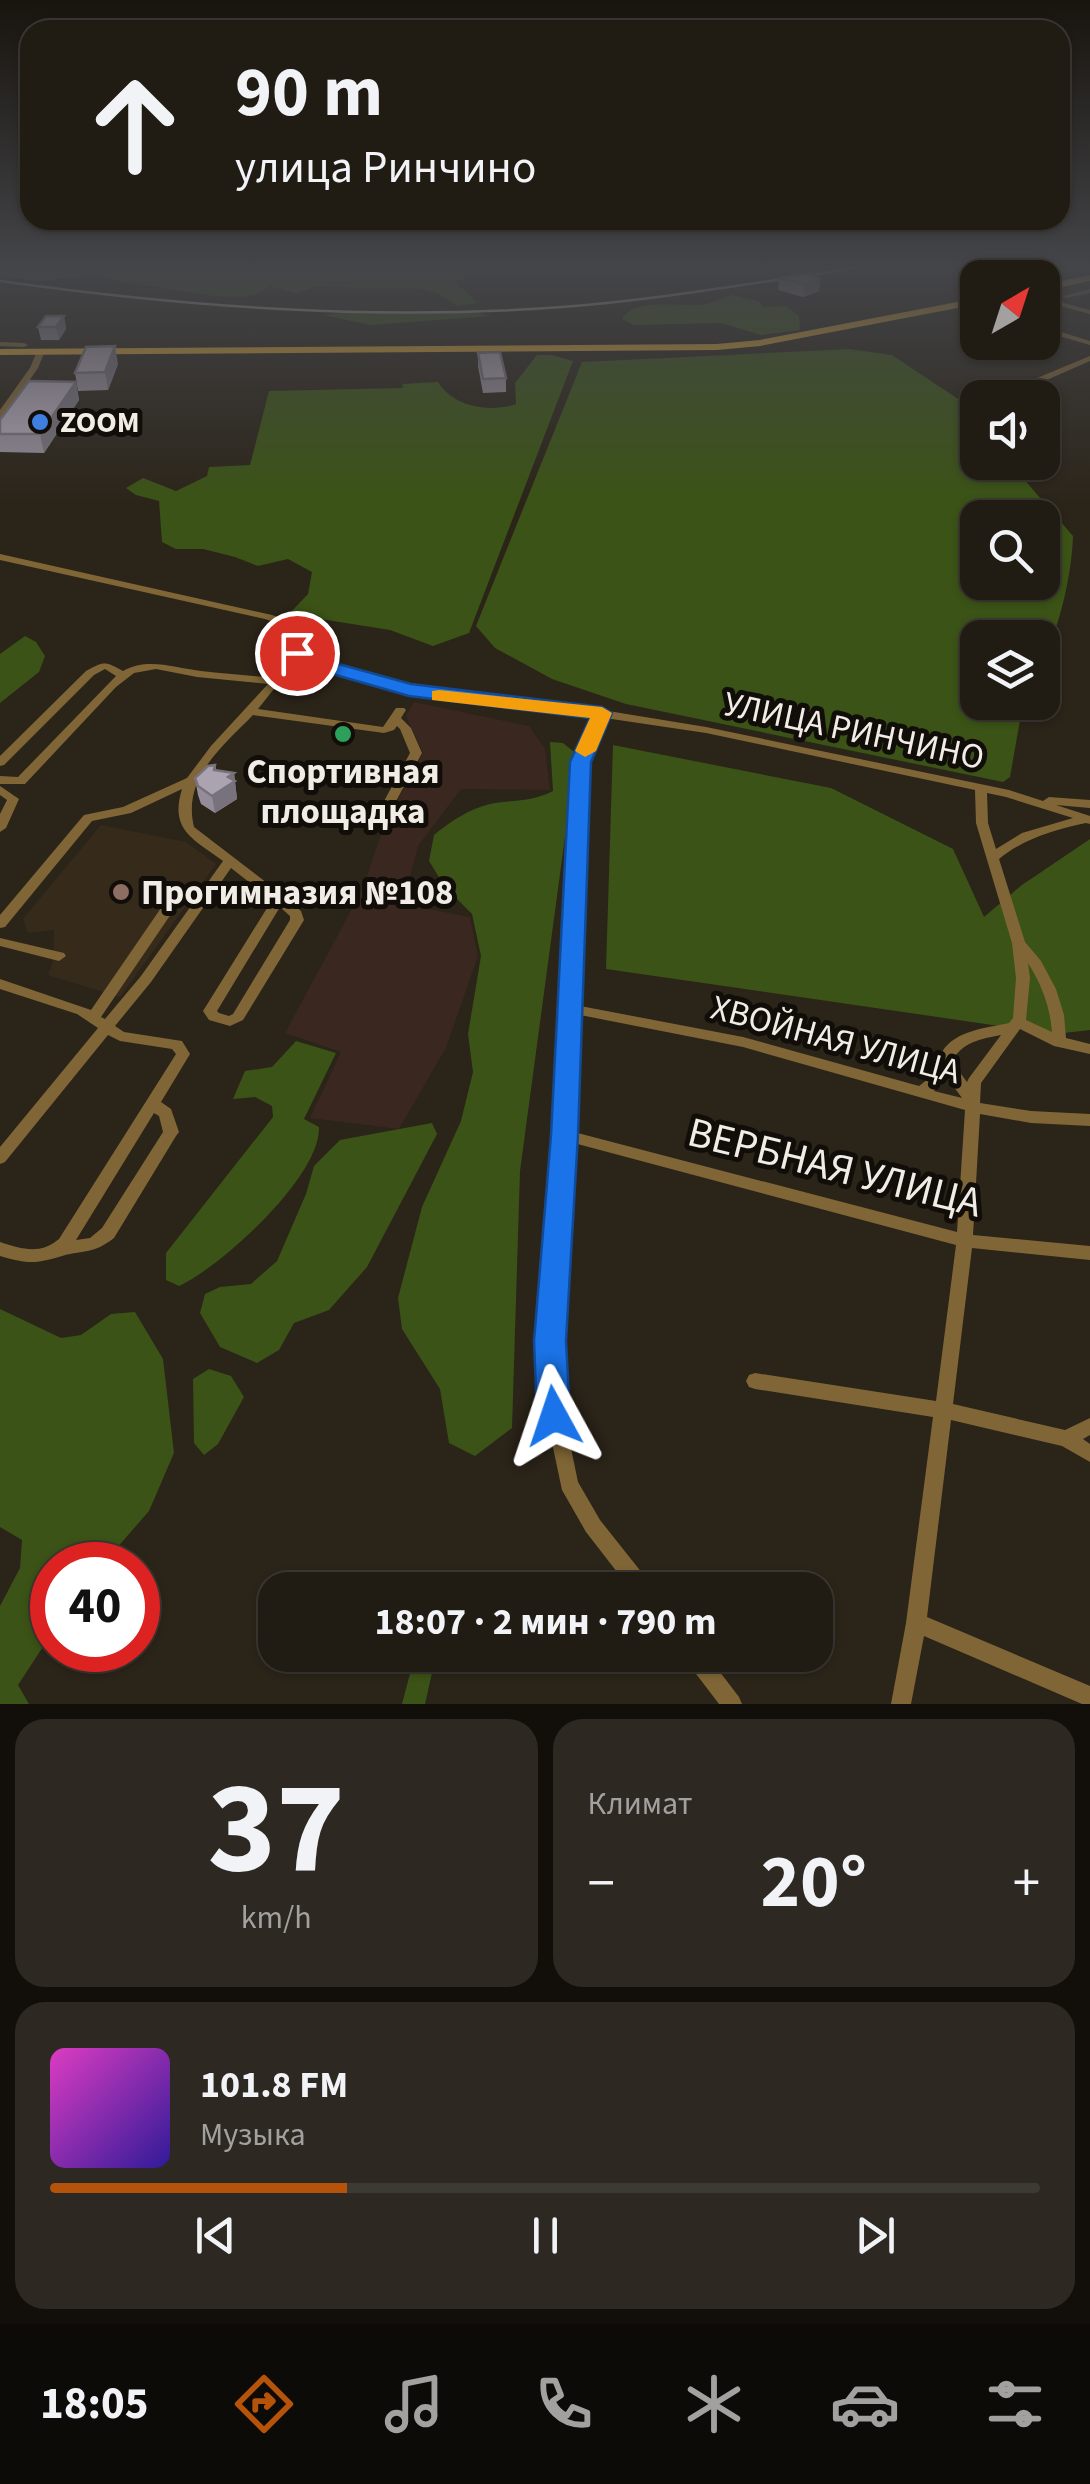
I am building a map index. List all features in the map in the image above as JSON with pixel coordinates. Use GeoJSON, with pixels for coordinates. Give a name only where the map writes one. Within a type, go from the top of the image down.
{"type":"FeatureCollection","features":[{"type":"Feature","properties":{"kind":"main road"},"geometry":{"type":"LineString","coordinates":[[0,352],[733,346]]}},
{"type":"Feature","properties":{"kind":"street"},"geometry":{"type":"LineString","coordinates":[[0,416],[34,368],[40,351]]}},
{"type":"Feature","properties":{"kind":"street"},"geometry":{"type":"LineString","coordinates":[[1040,380],[1090,358]]}},
{"type":"Feature","properties":{"kind":"street"},"geometry":{"type":"LineString","coordinates":[[0,557],[278,620],[292,625],[304,636],[294,657],[224,736],[194,780],[184,806],[188,828],[279,898],[296,914],[297,920],[238,1017],[230,1021],[214,1017],[210,1012],[279,898]]}},
{"type":"Feature","properties":{"kind":"street","name":"УЛИЦА РИНЧИНО"},"geometry":{"type":"LineString","coordinates":[[294,657],[409,690],[706,730],[981,788],[1089,819]]}},
{"type":"Feature","properties":{"kind":"street"},"geometry":{"type":"LineString","coordinates":[[0,763],[90,672],[105,665],[122,675]]}},
{"type":"Feature","properties":{"kind":"street"},"geometry":{"type":"LineString","coordinates":[[0,780],[21,781],[122,675],[156,666],[274,680]]}},
{"type":"Feature","properties":{"kind":"street"},"geometry":{"type":"LineString","coordinates":[[250,711],[384,730],[398,715],[416,753],[382,816]]}},
{"type":"Feature","properties":{"kind":"street"},"geometry":{"type":"LineString","coordinates":[[602,713],[580,762],[550,1392],[569,1484],[630,1572]]}},
{"type":"Feature","properties":{"kind":"street"},"geometry":{"type":"LineString","coordinates":[[0,924],[80,824],[98,815],[128,810],[194,780]]}},
{"type":"Feature","properties":{"kind":"street"},"geometry":{"type":"LineString","coordinates":[[902,1704],[966,1242],[968,1103],[974,1082],[1020,1019],[1023,978],[1019,942],[982,823],[981,788]]}},
{"type":"Feature","properties":{"kind":"street"},"geometry":{"type":"LineString","coordinates":[[0,790],[14,799],[0,828]]}},
{"type":"Feature","properties":{"kind":"street"},"geometry":{"type":"LineString","coordinates":[[147,800],[184,806]]}},
{"type":"Feature","properties":{"kind":"street"},"geometry":{"type":"LineString","coordinates":[[1036,801],[1090,804]]}},
{"type":"Feature","properties":{"kind":"street"},"geometry":{"type":"LineString","coordinates":[[994,856],[1034,830],[1089,819]]}},
{"type":"Feature","properties":{"kind":"street"},"geometry":{"type":"LineString","coordinates":[[0,1158],[100,1021],[229,862]]}},
{"type":"Feature","properties":{"kind":"street"},"geometry":{"type":"LineString","coordinates":[[100,1021],[166,910]]}},
{"type":"Feature","properties":{"kind":"street"},"geometry":{"type":"LineString","coordinates":[[0,942],[59,956]]}},
{"type":"Feature","properties":{"kind":"street"},"geometry":{"type":"LineString","coordinates":[[1019,942],[1034,958],[1049,988],[1060,1018],[1059,1042]]}},
{"type":"Feature","properties":{"kind":"street"},"geometry":{"type":"LineString","coordinates":[[0,984],[100,1021],[127,1038],[169,1042],[182,1050],[58,1250]]}},
{"type":"Feature","properties":{"kind":"street","name":"ХВОЙНАЯ УЛИЦА"},"geometry":{"type":"LineString","coordinates":[[568,1008],[743,1042],[1031,1117],[1090,1120]]}},
{"type":"Feature","properties":{"kind":"street"},"geometry":{"type":"LineString","coordinates":[[924,1090],[938,1081],[950,1051],[959,1043],[1014,1025],[1090,1049]]}},
{"type":"Feature","properties":{"kind":"street"},"geometry":{"type":"LineString","coordinates":[[946,1064],[968,1103]]}},
{"type":"Feature","properties":{"kind":"street"},"geometry":{"type":"LineString","coordinates":[[0,1249],[32,1258],[94,1244],[108,1233],[171,1132],[166,1113],[152,1103]]}},
{"type":"Feature","properties":{"kind":"street","name":"ВЕРБНАЯ УЛИЦА"},"geometry":{"type":"LineString","coordinates":[[564,1135],[966,1242],[1090,1253]]}},
{"type":"Feature","properties":{"kind":"street"},"geometry":{"type":"LineString","coordinates":[[755,1382],[943,1410],[1066,1439],[1090,1454]]}},
{"type":"Feature","properties":{"kind":"street"},"geometry":{"type":"LineString","coordinates":[[1066,1439],[1090,1426]]}},
{"type":"Feature","properties":{"kind":"street"},"geometry":{"type":"LineString","coordinates":[[916,1623],[1090,1697]]}},
{"type":"Feature","properties":{"kind":"street"},"geometry":{"type":"LineString","coordinates":[[707,1672],[732,1704]]}},
{"type":"Feature","properties":{"kind":"shaded area"},"geometry":{"type":"Polygon","coordinates":[[[414,702],[529,726],[545,749],[550,790],[461,789],[418,846],[403,904],[470,917],[478,956],[446,1048],[399,1129],[310,1118],[341,1052],[285,1033],[362,890],[385,823],[423,753],[406,716],[414,702]]]}},
{"type":"Feature","properties":{"kind":"shaded area","name":"Прогимназия №108"},"geometry":{"type":"Polygon","coordinates":[[[101,825],[186,842],[216,864],[120,997],[48,975],[53,961],[54,930],[28,933],[23,919],[101,825]]]}},
{"type":"Feature","properties":{"kind":"green space"},"geometry":{"type":"Polygon","coordinates":[[[849,349],[892,355],[960,400],[960,480],[1025,480],[1042,500],[960,500],[960,600],[1060,600],[1060,521],[1073,536],[1058,620],[960,620],[960,720],[1020,720],[1010,777],[1003,782],[626,704],[552,679],[495,648],[476,626],[582,362],[849,349]]]}},
{"type":"Feature","properties":{"kind":"green space"},"geometry":{"type":"Polygon","coordinates":[[[537,355],[573,361],[469,633],[433,646],[390,630],[289,614],[308,594],[312,572],[288,559],[258,566],[203,549],[176,549],[162,542],[159,501],[126,488],[143,478],[176,491],[207,476],[209,467],[250,465],[269,391],[403,388],[402,384],[438,382],[453,397],[473,406],[506,407],[516,404],[515,383],[537,355]]]}},
{"type":"Feature","properties":{"kind":"green space"},"geometry":{"type":"Polygon","coordinates":[[[25,636],[36,642],[45,656],[39,672],[0,703],[0,654],[25,636]]]}},
{"type":"Feature","properties":{"kind":"green space"},"geometry":{"type":"Polygon","coordinates":[[[550,742],[563,743],[573,751],[574,770],[520,1171],[512,1428],[475,1456],[449,1443],[440,1389],[402,1329],[398,1298],[422,1207],[461,1121],[473,1072],[468,1034],[481,956],[472,914],[445,887],[429,861],[434,835],[460,816],[490,804],[553,791],[550,742]]]}},
{"type":"Feature","properties":{"kind":"green space"},"geometry":{"type":"Polygon","coordinates":[[[613,745],[831,788],[953,849],[984,917],[1022,885],[1090,839],[1090,1030],[1055,1034],[606,969],[613,745]]]}},
{"type":"Feature","properties":{"kind":"green space"},"geometry":{"type":"Polygon","coordinates":[[[296,1041],[336,1053],[304,1119],[319,1127],[304,1170],[266,1218],[219,1260],[179,1286],[166,1280],[166,1253],[273,1117],[272,1106],[255,1097],[233,1099],[245,1071],[272,1067],[296,1041]]]}},
{"type":"Feature","properties":{"kind":"green space"},"geometry":{"type":"Polygon","coordinates":[[[432,1123],[437,1134],[367,1267],[329,1310],[294,1323],[279,1350],[257,1363],[220,1347],[200,1313],[205,1294],[220,1287],[251,1284],[277,1261],[314,1166],[340,1140],[432,1123]]]}},
{"type":"Feature","properties":{"kind":"green space"},"geometry":{"type":"Polygon","coordinates":[[[0,1309],[61,1338],[81,1335],[111,1314],[135,1312],[163,1359],[174,1453],[149,1511],[122,1542],[30,1542],[30,1667],[18,1685],[29,1704],[0,1704],[0,1606],[20,1568],[22,1540],[0,1527],[0,1309]]]}},
{"type":"Feature","properties":{"kind":"green space"},"geometry":{"type":"Polygon","coordinates":[[[209,1369],[231,1376],[244,1397],[218,1444],[204,1455],[194,1443],[193,1379],[209,1369]]]}},
{"type":"Feature","properties":{"kind":"green space"},"geometry":{"type":"Polygon","coordinates":[[[410,1672],[432,1672],[425,1704],[402,1704],[410,1672]]]}},
{"type":"Feature","properties":{"kind":"building"},"geometry":{"type":"Polygon","coordinates":[[[115,346],[105,372],[75,373],[86,347],[115,346]]]}},
{"type":"Feature","properties":{"kind":"building"},"geometry":{"type":"Polygon","coordinates":[[[500,352],[506,378],[483,379],[478,353],[500,352]]]}},
{"type":"Feature","properties":{"kind":"building"},"geometry":{"type":"Polygon","coordinates":[[[29,381],[76,382],[40,434],[0,434],[0,420],[29,381]]]}},
{"type":"Feature","properties":{"kind":"building"},"geometry":{"type":"Polygon","coordinates":[[[215,765],[214,770],[234,773],[228,777],[235,781],[212,796],[198,786],[195,778],[215,765]]]}},
{"type":"Feature","properties":{"kind":"slow traffic"},"geometry":{"type":"LineString","coordinates":[[439,696],[602,713],[585,751]]}},
{"type":"Feature","properties":{"kind":"place","name":"ZOOM"},"geometry":{"type":"Point","coordinates":[40,422]}},
{"type":"Feature","properties":{"kind":"place","name":"Спортивная площадка"},"geometry":{"type":"Point","coordinates":[343,734]}},
{"type":"Feature","properties":{"kind":"place","name":"Прогимназия №108"},"geometry":{"type":"Point","coordinates":[121,892]}},
{"type":"Feature","properties":{"kind":"route"},"geometry":{"type":"LineString","coordinates":[[297,653],[294,657],[409,690],[602,713],[580,762],[564,1135],[550,1341],[554,1416]]}}]}
